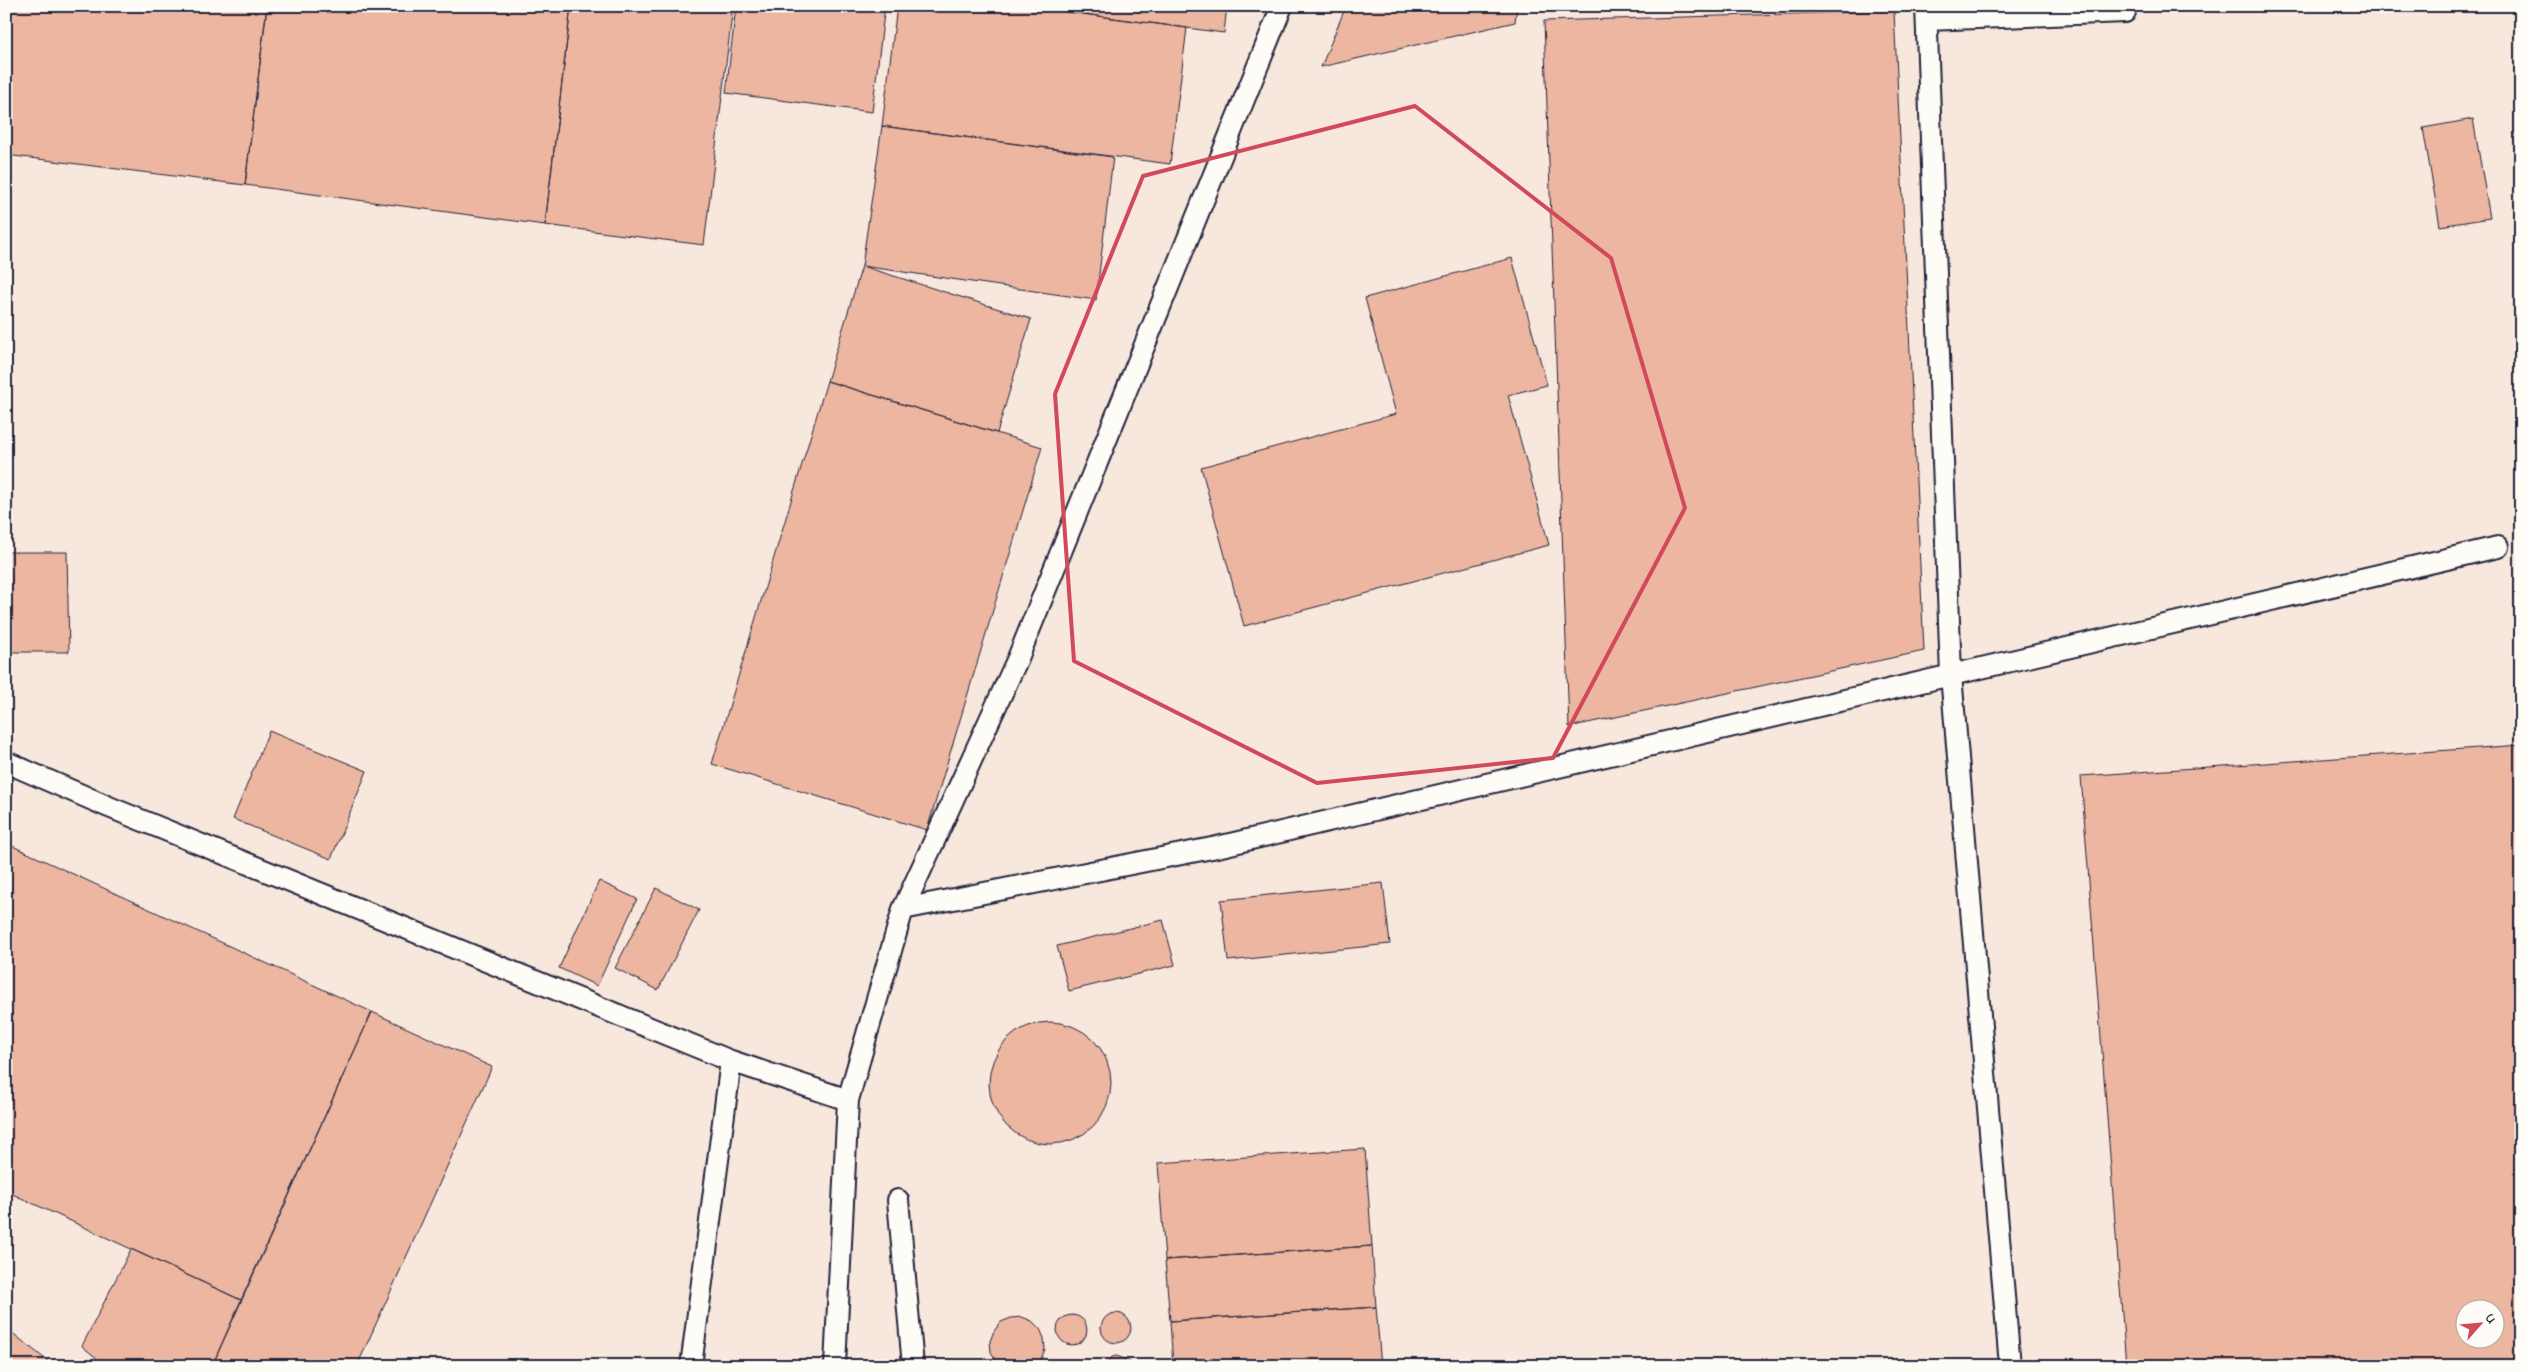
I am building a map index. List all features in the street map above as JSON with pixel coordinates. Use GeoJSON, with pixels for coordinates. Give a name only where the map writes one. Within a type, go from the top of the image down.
{"type":"FeatureCollection","features":[{"type":"Feature","properties":{"kind":"lane"},"geometry":{"type":"LineString","coordinates":[[835,1366],[848,1100],[903,909],[1018,658],[1282,6]]}},
{"type":"Feature","properties":{"kind":"lane"},"geometry":{"type":"LineString","coordinates":[[2010,1366],[1951,676],[1926,13],[2125,12]]}},
{"type":"Feature","properties":{"kind":"lane"},"geometry":{"type":"LineString","coordinates":[[903,909],[1217,847],[2498,547]]}},
{"type":"Feature","properties":{"kind":"lane"},"geometry":{"type":"LineString","coordinates":[[6,762],[110,807],[731,1061],[848,1100]]}},
{"type":"Feature","properties":{"kind":"lane"},"geometry":{"type":"LineString","coordinates":[[691,1366],[731,1061]]}},
{"type":"Feature","properties":{"kind":"lane"},"geometry":{"type":"LineString","coordinates":[[898,1200],[913,1366]]}},
{"type":"Feature","properties":{"kind":"highlighted area"},"geometry":{"type":"Polygon","coordinates":[[[1415,106],[1611,258],[1685,508],[1553,758],[1317,783],[1074,661],[1055,394],[1143,176],[1415,106]]]}},
{"type":"Feature","properties":{"kind":"shaded area"},"geometry":{"type":"Polygon","coordinates":[[[6,6],[2521,6],[2521,1366],[6,1366],[6,6]]]}},
{"type":"Feature","properties":{"kind":"building"},"geometry":{"type":"Polygon","coordinates":[[[6,6],[267,6],[245,185],[6,155],[6,6]]]}},
{"type":"Feature","properties":{"kind":"building"},"geometry":{"type":"Polygon","coordinates":[[[267,6],[571,6],[545,225],[245,185],[267,6]]]}},
{"type":"Feature","properties":{"kind":"building"},"geometry":{"type":"Polygon","coordinates":[[[571,6],[733,6],[704,245],[545,225],[571,6]]]}},
{"type":"Feature","properties":{"kind":"building"},"geometry":{"type":"Polygon","coordinates":[[[736,6],[885,6],[872,112],[726,93],[736,6]]]}},
{"type":"Feature","properties":{"kind":"building"},"geometry":{"type":"Polygon","coordinates":[[[897,6],[1024,6],[1187,28],[1170,164],[882,126],[897,6]]]}},
{"type":"Feature","properties":{"kind":"building"},"geometry":{"type":"Polygon","coordinates":[[[1024,6],[1227,6],[1224,33],[1024,6]]]}},
{"type":"Feature","properties":{"kind":"building"},"geometry":{"type":"Polygon","coordinates":[[[1346,6],[1517,6],[1515,22],[1321,67],[1346,6]]]}},
{"type":"Feature","properties":{"kind":"building"},"geometry":{"type":"Polygon","coordinates":[[[1894,11],[1924,651],[1569,727],[1544,21],[1894,11]]]}},
{"type":"Feature","properties":{"kind":"building"},"geometry":{"type":"Polygon","coordinates":[[[2473,119],[2490,218],[2440,226],[2423,128],[2473,119]]]}},
{"type":"Feature","properties":{"kind":"building"},"geometry":{"type":"Polygon","coordinates":[[[882,126],[1113,157],[1096,300],[862,266],[882,126]]]}},
{"type":"Feature","properties":{"kind":"building"},"geometry":{"type":"Polygon","coordinates":[[[1512,258],[1547,385],[1508,395],[1549,545],[1244,626],[1201,467],[1396,414],[1365,298],[1512,258]]]}},
{"type":"Feature","properties":{"kind":"building"},"geometry":{"type":"Polygon","coordinates":[[[862,266],[1031,319],[997,433],[827,381],[862,266]]]}},
{"type":"Feature","properties":{"kind":"building"},"geometry":{"type":"Polygon","coordinates":[[[827,381],[1042,447],[927,830],[712,764],[827,381]]]}},
{"type":"Feature","properties":{"kind":"building"},"geometry":{"type":"Polygon","coordinates":[[[6,552],[67,552],[69,652],[6,652],[6,552]]]}},
{"type":"Feature","properties":{"kind":"building"},"geometry":{"type":"Polygon","coordinates":[[[269,731],[367,771],[331,859],[233,819],[269,731]]]}},
{"type":"Feature","properties":{"kind":"building"},"geometry":{"type":"Polygon","coordinates":[[[2521,745],[2521,1366],[2126,1366],[2081,776],[2521,745]]]}},
{"type":"Feature","properties":{"kind":"building"},"geometry":{"type":"Polygon","coordinates":[[[6,843],[372,1012],[241,1300],[6,1191],[6,843]]]}},
{"type":"Feature","properties":{"kind":"building"},"geometry":{"type":"Polygon","coordinates":[[[599,881],[637,899],[597,986],[559,968],[599,881]]]}},
{"type":"Feature","properties":{"kind":"building"},"geometry":{"type":"Polygon","coordinates":[[[1383,883],[1390,944],[1228,961],[1221,900],[1383,883]]]}},
{"type":"Feature","properties":{"kind":"building"},"geometry":{"type":"Polygon","coordinates":[[[656,888],[699,910],[658,990],[615,968],[656,888]]]}},
{"type":"Feature","properties":{"kind":"building"},"geometry":{"type":"Polygon","coordinates":[[[1163,920],[1175,965],[1069,991],[1057,946],[1163,920]]]}},
{"type":"Feature","properties":{"kind":"building"},"geometry":{"type":"Polygon","coordinates":[[[372,1012],[492,1067],[357,1366],[212,1366],[372,1012]]]}},
{"type":"Feature","properties":{"kind":"building"},"geometry":{"type":"Polygon","coordinates":[[[1050,1022],[1073,1026],[1093,1040],[1107,1060],[1111,1083],[1107,1106],[1093,1126],[1073,1140],[1050,1144],[1027,1140],[1007,1126],[993,1106],[989,1083],[993,1060],[1007,1040],[1027,1026],[1050,1022]]]}},
{"type":"Feature","properties":{"kind":"building"},"geometry":{"type":"Polygon","coordinates":[[[1365,1149],[1372,1246],[1165,1260],[1158,1163],[1365,1149]]]}},
{"type":"Feature","properties":{"kind":"building"},"geometry":{"type":"Polygon","coordinates":[[[1372,1246],[1376,1307],[1170,1321],[1165,1260],[1372,1246]]]}},
{"type":"Feature","properties":{"kind":"building"},"geometry":{"type":"Polygon","coordinates":[[[131,1249],[241,1300],[212,1366],[106,1366],[82,1346],[131,1249]]]}},
{"type":"Feature","properties":{"kind":"building"},"geometry":{"type":"Polygon","coordinates":[[[1376,1307],[1381,1366],[1173,1366],[1170,1321],[1376,1307]]]}},
{"type":"Feature","properties":{"kind":"building"},"geometry":{"type":"Polygon","coordinates":[[[1116,1313],[1127,1317],[1131,1328],[1127,1339],[1116,1343],[1105,1339],[1101,1328],[1105,1317],[1116,1313]]]}},
{"type":"Feature","properties":{"kind":"building"},"geometry":{"type":"Polygon","coordinates":[[[1072,1315],[1083,1319],[1087,1330],[1083,1341],[1072,1345],[1061,1341],[1057,1330],[1061,1319],[1072,1315]]]}},
{"type":"Feature","properties":{"kind":"building"},"geometry":{"type":"Polygon","coordinates":[[[1022,1317],[1032,1321],[1040,1329],[1044,1338],[1045,1349],[1041,1359],[1035,1366],[1000,1366],[991,1352],[990,1341],[994,1331],[1001,1322],[1011,1318],[1022,1317]]]}},
{"type":"Feature","properties":{"kind":"building"},"geometry":{"type":"Polygon","coordinates":[[[6,1328],[54,1366],[6,1366],[6,1328]]]}},
{"type":"Feature","properties":{"kind":"building"},"geometry":{"type":"Polygon","coordinates":[[[1117,1356],[1129,1361],[1132,1366],[1104,1366],[1112,1357],[1117,1356]]]}},
{"type":"Feature","properties":{"kind":"building"},"geometry":{"type":"Polygon","coordinates":[[[1075,1361],[1081,1362],[1086,1366],[1064,1366],[1075,1361]]]}}]}
